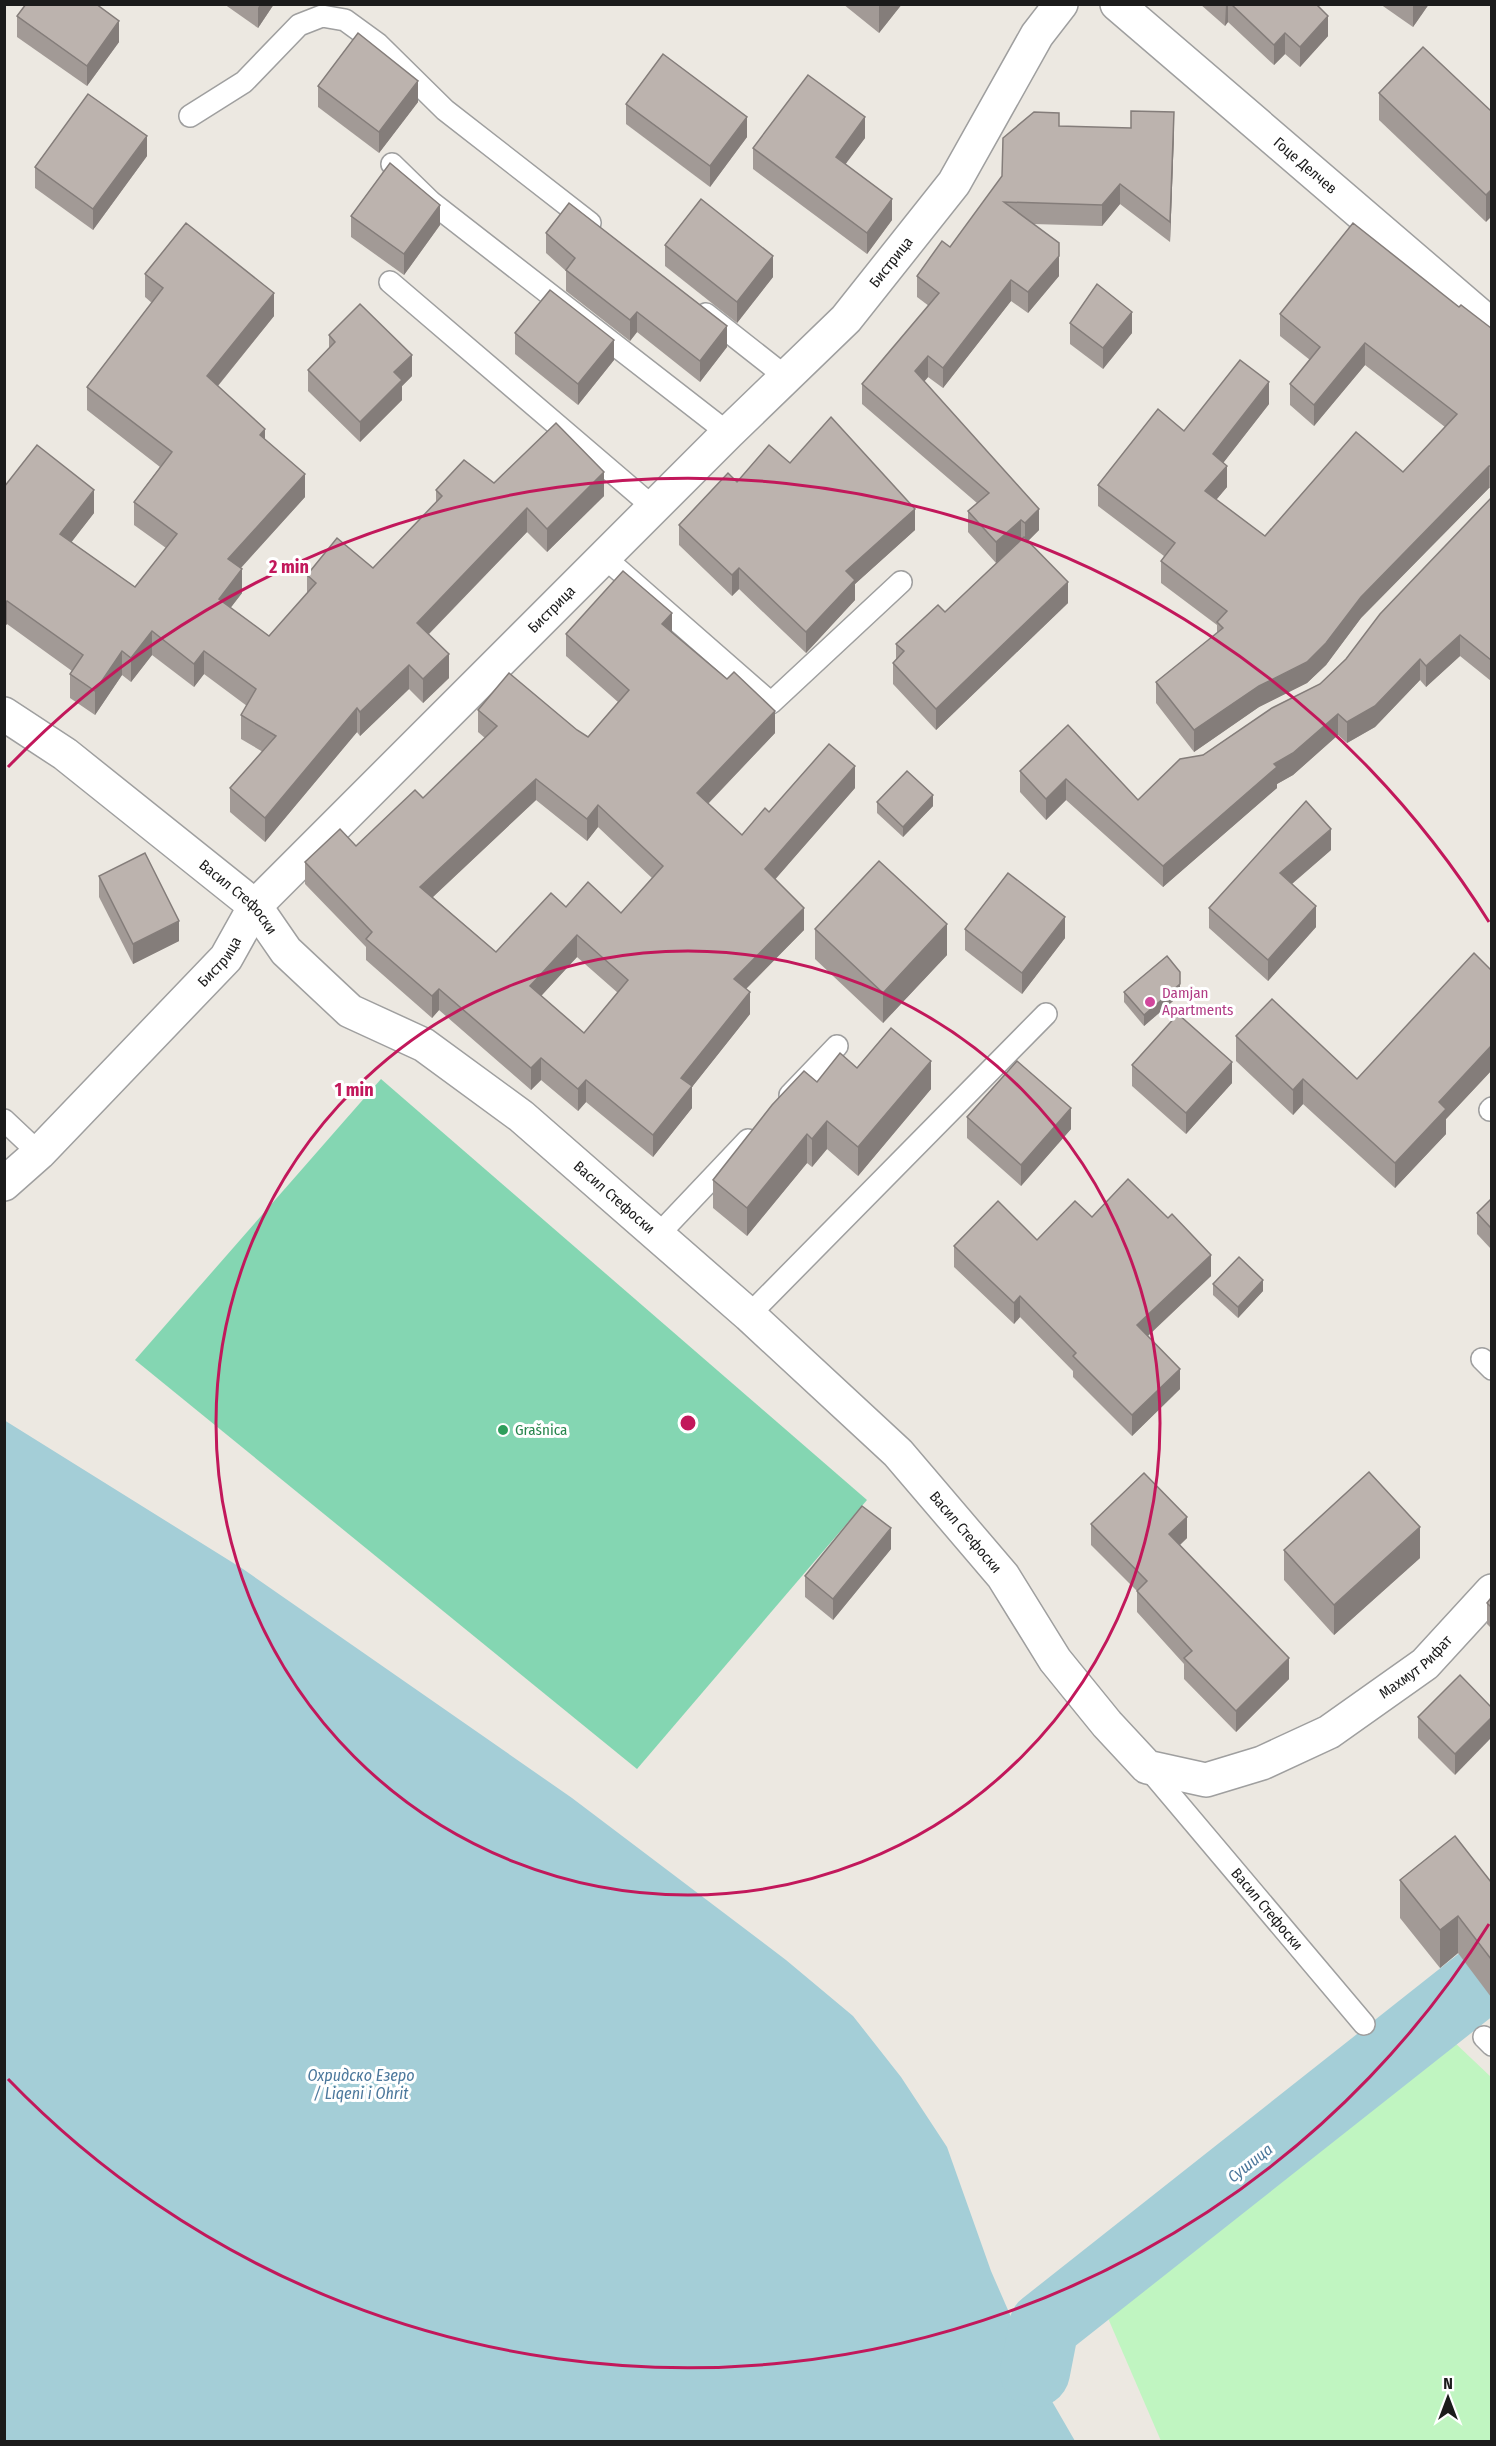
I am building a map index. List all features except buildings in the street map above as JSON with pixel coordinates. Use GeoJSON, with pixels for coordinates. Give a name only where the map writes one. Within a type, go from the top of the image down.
{"type":"FeatureCollection","features":[{"type":"Feature","properties":{"kind":"street","name":"Бистрица"},"geometry":{"type":"LineString","coordinates":[[4,1184],[39,1153],[226,958],[255,906],[653,507],[846,319],[954,183],[1037,34],[1061,4]]}},
{"type":"Feature","properties":{"kind":"street","name":"Гоце Делчев"},"geometry":{"type":"LineString","coordinates":[[1117,4],[1491,326]]}},
{"type":"Feature","properties":{"kind":"street","name":"Васил Стефоски"},"geometry":{"type":"LineString","coordinates":[[4,714],[65,754],[255,906],[286,951],[350,1011],[424,1045],[521,1116],[748,1315],[898,1453],[1003,1576],[1055,1660],[1107,1724],[1147,1767]]}},
{"type":"Feature","properties":{"kind":"street","name":"Махмут Рифат"},"geometry":{"type":"LineString","coordinates":[[1147,1767],[1206,1779],[1262,1763],[1329,1732],[1425,1664],[1491,1591]]}},
{"type":"Feature","properties":{"kind":"lane"},"geometry":{"type":"LineString","coordinates":[[190,117],[244,82],[299,25],[322,16],[345,20],[378,44],[445,110],[610,239]]}},
{"type":"Feature","properties":{"kind":"lane"},"geometry":{"type":"LineString","coordinates":[[392,164],[431,202],[728,433]]}},
{"type":"Feature","properties":{"kind":"lane"},"geometry":{"type":"LineString","coordinates":[[390,282],[653,507]]}},
{"type":"Feature","properties":{"kind":"lane"},"geometry":{"type":"LineString","coordinates":[[693,304],[786,377]]}},
{"type":"Feature","properties":{"kind":"lane"},"geometry":{"type":"LineString","coordinates":[[604,557],[771,703],[901,582]]}},
{"type":"Feature","properties":{"kind":"lane"},"geometry":{"type":"LineString","coordinates":[[748,1315],[1046,1014]]}},
{"type":"Feature","properties":{"kind":"lane"},"geometry":{"type":"LineString","coordinates":[[780,1106],[837,1046]]}},
{"type":"Feature","properties":{"kind":"lane"},"geometry":{"type":"LineString","coordinates":[[4,1120],[39,1153]]}},
{"type":"Feature","properties":{"kind":"lane"},"geometry":{"type":"LineString","coordinates":[[658,1235],[764,1123]]}},
{"type":"Feature","properties":{"kind":"lane","name":"Васил Стефоски"},"geometry":{"type":"LineString","coordinates":[[1147,1767],[1364,2024]]}},
{"type":"Feature","properties":{"kind":"green space","name":"Grašnica"},"geometry":{"type":"Polygon","coordinates":[[[381,1079],[867,1500],[637,1769],[135,1360],[381,1079]]]}},
{"type":"Feature","properties":{"kind":"green space"},"geometry":{"type":"Polygon","coordinates":[[[1453,2041],[1491,2077],[1491,2441],[1161,2441],[1101,2302],[1453,2041]]]}},
{"type":"Feature","properties":{"kind":"water","name":"Охридско Езеро / Liqeni i Ohrit"},"geometry":{"type":"Polygon","coordinates":[[[4,1420],[243,1569],[572,1798],[786,1960],[853,2016],[901,2077],[947,2147],[991,2271],[1035,2372],[1075,2441],[5,2441],[4,1420]]]}},
{"type":"Feature","properties":{"kind":"waterway","name":"Сушица"},"geometry":{"type":"LineString","coordinates":[[1035,2372],[1044,2326],[1492,1972]]}},
{"type":"Feature","properties":{"kind":"place","name":"Damjan Apartments"},"geometry":{"type":"Point","coordinates":[1150,1002]}},
{"type":"Feature","properties":{"kind":"place","name":"Grašnica"},"geometry":{"type":"Point","coordinates":[503,1430]}}]}
